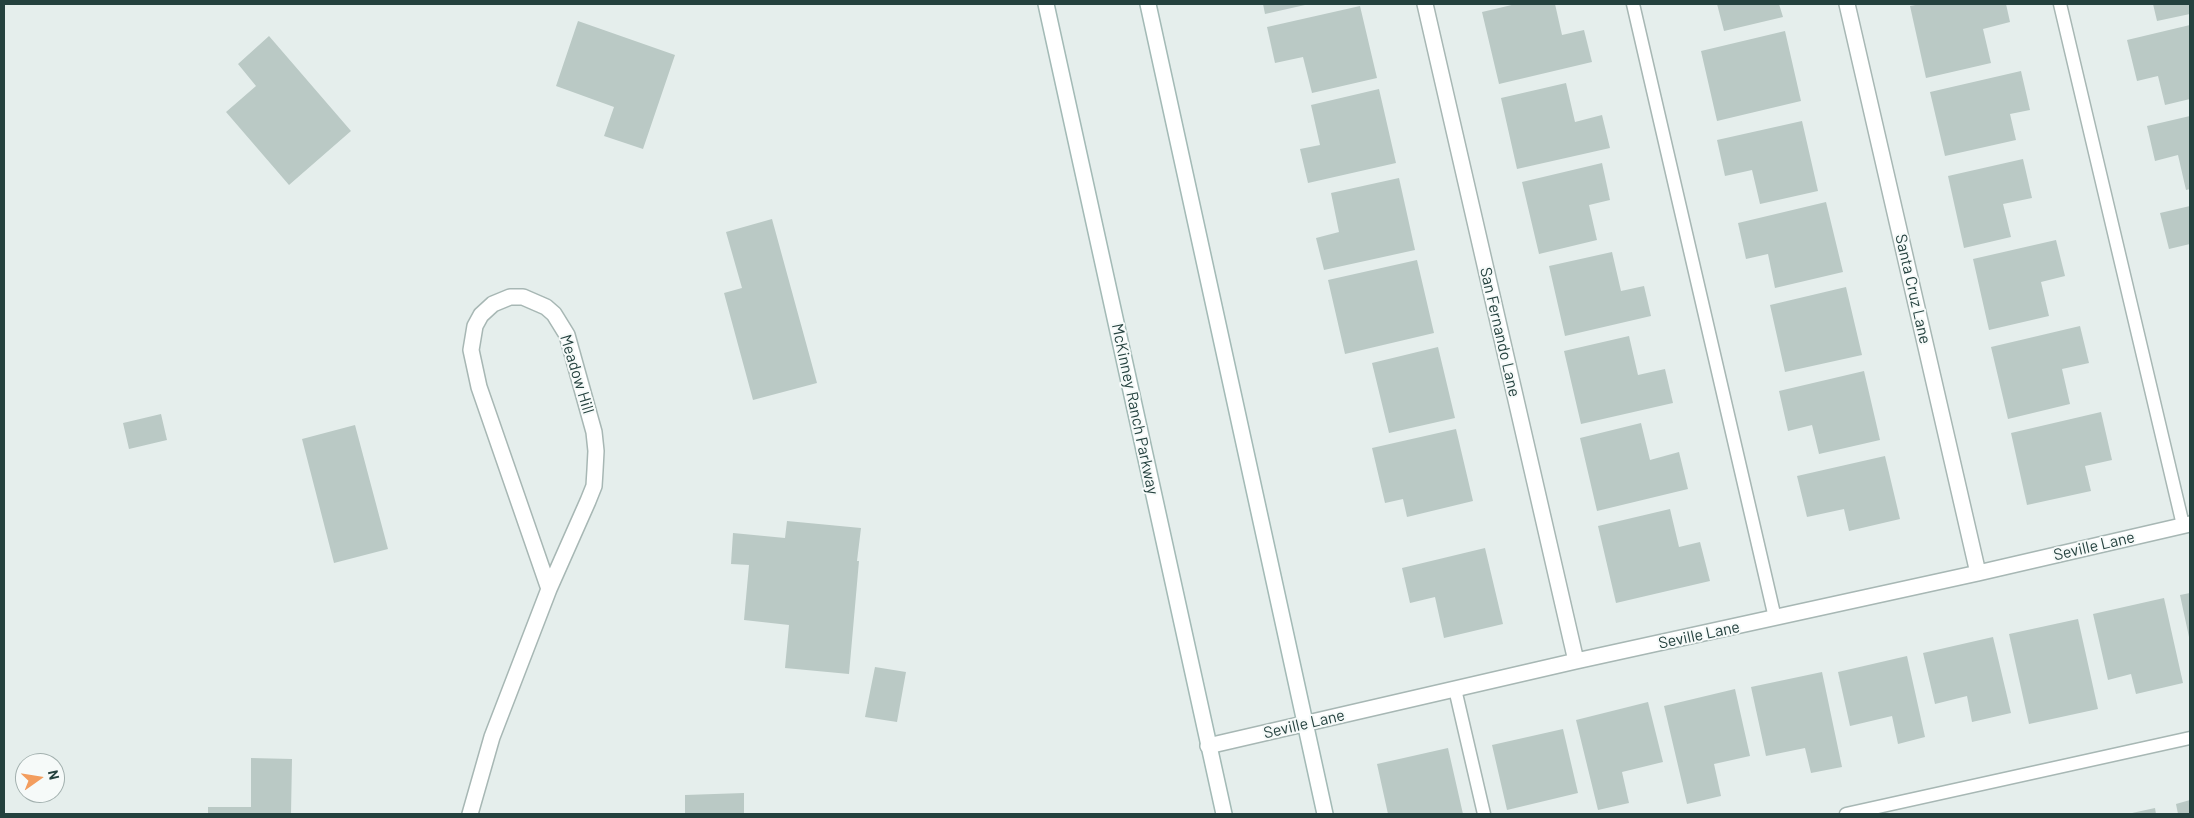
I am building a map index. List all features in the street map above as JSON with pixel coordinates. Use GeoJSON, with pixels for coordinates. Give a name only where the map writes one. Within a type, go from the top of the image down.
{"type":"FeatureCollection","features":[{"type":"Feature","properties":{"kind":"street","name":"McKinney Ranch Parkway"},"geometry":{"type":"LineString","coordinates":[[1046,4],[1224,814]]}},
{"type":"Feature","properties":{"kind":"street"},"geometry":{"type":"LineString","coordinates":[[1148,4],[1325,814]]}},
{"type":"Feature","properties":{"kind":"street","name":"San Fernando Lane"},"geometry":{"type":"LineString","coordinates":[[1425,4],[1576,661]]}},
{"type":"Feature","properties":{"kind":"street","name":"Santa Cruz Lane"},"geometry":{"type":"LineString","coordinates":[[1848,4],[1978,573]]}},
{"type":"Feature","properties":{"kind":"street","name":"Meadow Hill"},"geometry":{"type":"LineString","coordinates":[[470,814],[492,737],[549,589],[594,486],[596,451],[594,432],[567,335],[554,314],[536,302],[523,297],[510,297],[493,304],[481,315],[475,326],[471,350],[479,387],[549,589]]}},
{"type":"Feature","properties":{"kind":"street","name":"Seville Lane"},"geometry":{"type":"LineString","coordinates":[[1208,746],[1576,661],[2187,525]]}},
{"type":"Feature","properties":{"kind":"lane"},"geometry":{"type":"LineString","coordinates":[[1633,4],[1775,618]]}},
{"type":"Feature","properties":{"kind":"lane"},"geometry":{"type":"LineString","coordinates":[[2060,4],[2187,525]]}},
{"type":"Feature","properties":{"kind":"lane"},"geometry":{"type":"LineString","coordinates":[[1455,689],[1484,814]]}},
{"type":"Feature","properties":{"kind":"lane"},"geometry":{"type":"LineString","coordinates":[[1846,814],[2190,738]]}},
{"type":"Feature","properties":{"kind":"building"},"geometry":{"type":"Polygon","coordinates":[[[1263,4],[1305,4],[1305,5],[1265,14],[1263,4]]]}},
{"type":"Feature","properties":{"kind":"building"},"geometry":{"type":"Polygon","coordinates":[[[1516,4],[1555,4],[1562,35],[1584,30],[1592,62],[1499,84],[1482,12],[1516,4]]]}},
{"type":"Feature","properties":{"kind":"building"},"geometry":{"type":"Polygon","coordinates":[[[1717,4],[1779,4],[1783,17],[1724,31],[1717,4]]]}},
{"type":"Feature","properties":{"kind":"building"},"geometry":{"type":"Polygon","coordinates":[[[1921,4],[2006,4],[2010,22],[1983,29],[1991,63],[1926,78],[1910,6],[1921,4]]]}},
{"type":"Feature","properties":{"kind":"building"},"geometry":{"type":"Polygon","coordinates":[[[2153,4],[2190,4],[2190,14],[2157,21],[2153,4]]]}},
{"type":"Feature","properties":{"kind":"building"},"geometry":{"type":"Polygon","coordinates":[[[1360,6],[1377,78],[1312,93],[1303,57],[1275,63],[1267,27],[1360,6]]]}},
{"type":"Feature","properties":{"kind":"building"},"geometry":{"type":"Polygon","coordinates":[[[578,21],[675,55],[643,149],[604,136],[614,107],[556,86],[578,21]]]}},
{"type":"Feature","properties":{"kind":"building"},"geometry":{"type":"Polygon","coordinates":[[[2190,25],[2190,99],[2165,105],[2158,76],[2137,81],[2127,40],[2190,25]]]}},
{"type":"Feature","properties":{"kind":"building"},"geometry":{"type":"Polygon","coordinates":[[[1785,31],[1801,101],[1717,121],[1701,51],[1785,31]]]}},
{"type":"Feature","properties":{"kind":"building"},"geometry":{"type":"Polygon","coordinates":[[[269,36],[351,131],[289,185],[226,112],[256,86],[238,64],[269,36]]]}},
{"type":"Feature","properties":{"kind":"building"},"geometry":{"type":"Polygon","coordinates":[[[2021,71],[2030,110],[2010,114],[2016,140],[1945,156],[1930,92],[2021,71]]]}},
{"type":"Feature","properties":{"kind":"building"},"geometry":{"type":"Polygon","coordinates":[[[1566,83],[1575,122],[1602,115],[1610,148],[1517,169],[1501,98],[1566,83]]]}},
{"type":"Feature","properties":{"kind":"building"},"geometry":{"type":"Polygon","coordinates":[[[1379,89],[1396,163],[1308,183],[1300,149],[1320,145],[1311,105],[1379,89]]]}},
{"type":"Feature","properties":{"kind":"building"},"geometry":{"type":"Polygon","coordinates":[[[2190,116],[2190,189],[2186,190],[2178,155],[2155,161],[2147,126],[2190,116]]]}},
{"type":"Feature","properties":{"kind":"building"},"geometry":{"type":"Polygon","coordinates":[[[1802,121],[1818,191],[1760,204],[1752,170],[1725,176],[1717,140],[1802,121]]]}},
{"type":"Feature","properties":{"kind":"building"},"geometry":{"type":"Polygon","coordinates":[[[2023,159],[2032,198],[2003,204],[2011,237],[1964,248],[1948,176],[2023,159]]]}},
{"type":"Feature","properties":{"kind":"building"},"geometry":{"type":"Polygon","coordinates":[[[1602,163],[1610,200],[1589,205],[1597,240],[1539,254],[1522,182],[1602,163]]]}},
{"type":"Feature","properties":{"kind":"building"},"geometry":{"type":"Polygon","coordinates":[[[1399,178],[1415,250],[1324,270],[1316,238],[1339,232],[1331,193],[1399,178]]]}},
{"type":"Feature","properties":{"kind":"building"},"geometry":{"type":"Polygon","coordinates":[[[1826,202],[1843,272],[1775,288],[1768,254],[1746,259],[1738,223],[1826,202]]]}},
{"type":"Feature","properties":{"kind":"building"},"geometry":{"type":"Polygon","coordinates":[[[2190,206],[2190,244],[2169,249],[2160,213],[2190,206]]]}},
{"type":"Feature","properties":{"kind":"building"},"geometry":{"type":"Polygon","coordinates":[[[772,219],[817,383],[753,400],[724,293],[742,288],[726,232],[772,219]]]}},
{"type":"Feature","properties":{"kind":"building"},"geometry":{"type":"Polygon","coordinates":[[[2056,240],[2065,276],[2041,282],[2049,316],[1989,330],[1973,259],[2056,240]]]}},
{"type":"Feature","properties":{"kind":"building"},"geometry":{"type":"Polygon","coordinates":[[[1612,252],[1621,291],[1644,286],[1651,316],[1565,336],[1549,266],[1612,252]]]}},
{"type":"Feature","properties":{"kind":"building"},"geometry":{"type":"Polygon","coordinates":[[[1417,260],[1434,333],[1345,354],[1328,280],[1417,260]]]}},
{"type":"Feature","properties":{"kind":"building"},"geometry":{"type":"Polygon","coordinates":[[[1846,287],[1862,355],[1785,372],[1770,305],[1846,287]]]}},
{"type":"Feature","properties":{"kind":"building"},"geometry":{"type":"Polygon","coordinates":[[[2080,326],[2089,363],[2062,369],[2070,404],[2008,419],[1991,347],[2080,326]]]}},
{"type":"Feature","properties":{"kind":"building"},"geometry":{"type":"Polygon","coordinates":[[[1629,336],[1638,375],[1665,369],[1673,403],[1581,424],[1564,351],[1629,336]]]}},
{"type":"Feature","properties":{"kind":"building"},"geometry":{"type":"Polygon","coordinates":[[[1438,347],[1455,418],[1389,433],[1372,363],[1438,347]]]}},
{"type":"Feature","properties":{"kind":"building"},"geometry":{"type":"Polygon","coordinates":[[[1864,371],[1880,440],[1819,454],[1812,425],[1788,431],[1779,391],[1864,371]]]}},
{"type":"Feature","properties":{"kind":"building"},"geometry":{"type":"Polygon","coordinates":[[[2101,412],[2112,460],[2085,466],[2091,491],[2027,505],[2011,433],[2101,412]]]}},
{"type":"Feature","properties":{"kind":"building"},"geometry":{"type":"Polygon","coordinates":[[[161,414],[167,440],[129,449],[123,423],[161,414]]]}},
{"type":"Feature","properties":{"kind":"building"},"geometry":{"type":"Polygon","coordinates":[[[1641,423],[1650,460],[1679,452],[1688,489],[1597,511],[1580,438],[1641,423]]]}},
{"type":"Feature","properties":{"kind":"building"},"geometry":{"type":"Polygon","coordinates":[[[355,425],[388,549],[334,563],[302,439],[355,425]]]}},
{"type":"Feature","properties":{"kind":"building"},"geometry":{"type":"Polygon","coordinates":[[[1456,429],[1473,501],[1407,517],[1403,499],[1385,503],[1372,448],[1456,429]]]}},
{"type":"Feature","properties":{"kind":"building"},"geometry":{"type":"Polygon","coordinates":[[[1885,456],[1900,519],[1849,531],[1844,509],[1807,517],[1797,476],[1885,456]]]}},
{"type":"Feature","properties":{"kind":"building"},"geometry":{"type":"Polygon","coordinates":[[[1670,509],[1679,547],[1700,542],[1710,581],[1616,603],[1598,526],[1670,509]]]}},
{"type":"Feature","properties":{"kind":"building"},"geometry":{"type":"Polygon","coordinates":[[[787,521],[861,528],[849,674],[785,668],[789,625],[744,620],[749,565],[731,564],[733,533],[785,538],[787,521]]]}},
{"type":"Feature","properties":{"kind":"building"},"geometry":{"type":"Polygon","coordinates":[[[1485,548],[1503,624],[1444,638],[1435,597],[1410,603],[1402,568],[1485,548]]]}},
{"type":"Feature","properties":{"kind":"building"},"geometry":{"type":"Polygon","coordinates":[[[2190,593],[2190,637],[2189,637],[2180,595],[2190,593]]]}},
{"type":"Feature","properties":{"kind":"building"},"geometry":{"type":"Polygon","coordinates":[[[2164,598],[2183,683],[2136,694],[2131,674],[2108,680],[2093,614],[2164,598]]]}},
{"type":"Feature","properties":{"kind":"building"},"geometry":{"type":"Polygon","coordinates":[[[2078,619],[2098,709],[2029,724],[2009,634],[2078,619]]]}},
{"type":"Feature","properties":{"kind":"building"},"geometry":{"type":"Polygon","coordinates":[[[1993,637],[2011,713],[1972,722],[1967,696],[1935,704],[1923,653],[1993,637]]]}},
{"type":"Feature","properties":{"kind":"building"},"geometry":{"type":"Polygon","coordinates":[[[1907,656],[1925,737],[1898,744],[1892,716],[1850,726],[1838,672],[1907,656]]]}},
{"type":"Feature","properties":{"kind":"building"},"geometry":{"type":"Polygon","coordinates":[[[875,667],[906,672],[897,722],[865,717],[875,667]]]}},
{"type":"Feature","properties":{"kind":"building"},"geometry":{"type":"Polygon","coordinates":[[[1822,672],[1842,767],[1811,773],[1805,748],[1766,756],[1751,687],[1822,672]]]}},
{"type":"Feature","properties":{"kind":"building"},"geometry":{"type":"Polygon","coordinates":[[[1735,689],[1750,756],[1714,764],[1721,796],[1687,804],[1664,706],[1735,689]]]}},
{"type":"Feature","properties":{"kind":"building"},"geometry":{"type":"Polygon","coordinates":[[[1648,702],[1663,762],[1622,772],[1629,803],[1598,810],[1576,720],[1648,702]]]}},
{"type":"Feature","properties":{"kind":"building"},"geometry":{"type":"Polygon","coordinates":[[[1563,729],[1578,793],[1507,810],[1492,745],[1563,729]]]}},
{"type":"Feature","properties":{"kind":"building"},"geometry":{"type":"Polygon","coordinates":[[[1448,748],[1463,814],[1388,814],[1377,764],[1448,748]]]}},
{"type":"Feature","properties":{"kind":"building"},"geometry":{"type":"Polygon","coordinates":[[[251,758],[292,759],[291,814],[208,814],[208,807],[251,807],[251,758]]]}},
{"type":"Feature","properties":{"kind":"building"},"geometry":{"type":"Polygon","coordinates":[[[744,793],[744,814],[685,814],[685,795],[744,793]]]}},
{"type":"Feature","properties":{"kind":"building"},"geometry":{"type":"Polygon","coordinates":[[[2190,800],[2190,814],[2178,814],[2176,804],[2190,800]]]}},
{"type":"Feature","properties":{"kind":"building"},"geometry":{"type":"Polygon","coordinates":[[[2155,808],[2156,814],[2132,814],[2132,813],[2155,808]]]}}]}
